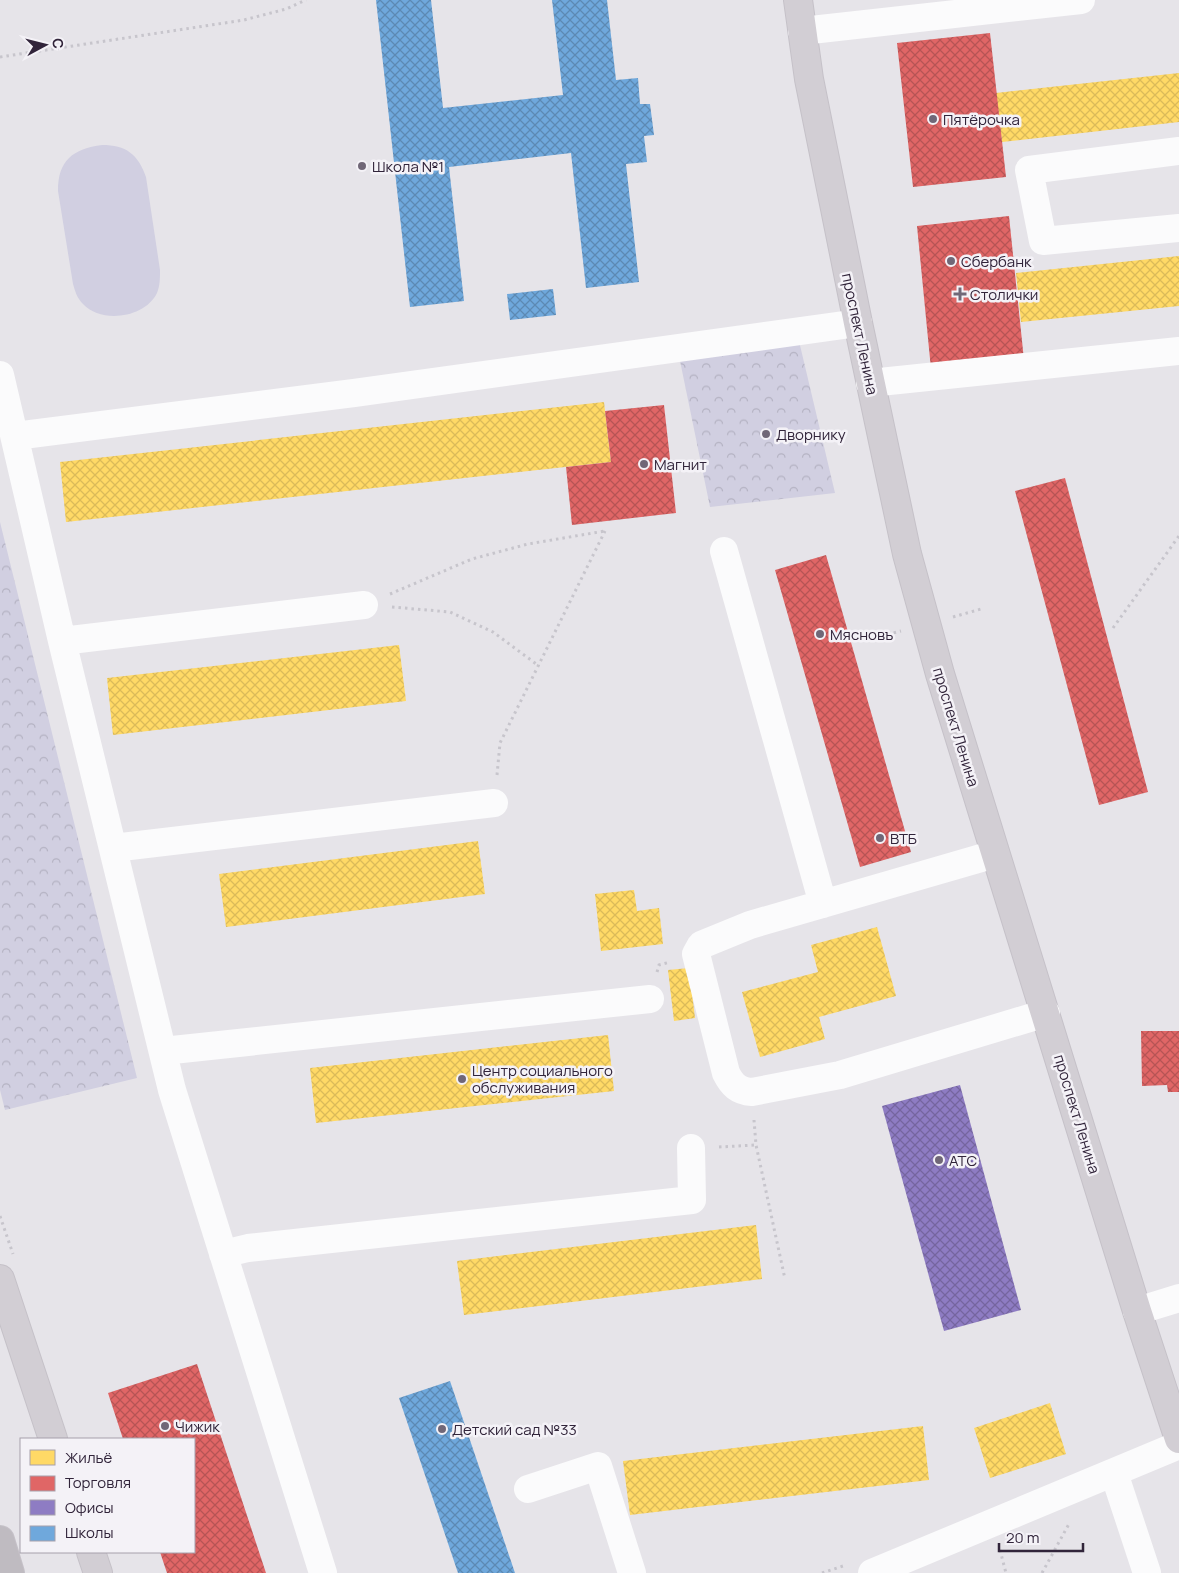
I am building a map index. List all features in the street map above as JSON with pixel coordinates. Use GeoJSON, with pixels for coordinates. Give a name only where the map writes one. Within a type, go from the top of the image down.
{"type":"FeatureCollection","features":[{"type":"Feature","properties":{"kind":"highway"},"geometry":{"type":"LineString","coordinates":[[0,1540],[10,1573]]}},
{"type":"Feature","properties":{"kind":"main road","name":"проспект Ленина"},"geometry":{"type":"LineString","coordinates":[[798,0],[809,79],[870,383],[907,554],[940,674],[995,854],[1137,1310],[1179,1438]]}},
{"type":"Feature","properties":{"kind":"main road"},"geometry":{"type":"LineString","coordinates":[[0,1279],[54,1438]]}},
{"type":"Feature","properties":{"kind":"main road"},"geometry":{"type":"LineString","coordinates":[[91,1553],[98,1573]]}},
{"type":"Feature","properties":{"kind":"street"},"geometry":{"type":"LineString","coordinates":[[802,31],[1080,0]]}},
{"type":"Feature","properties":{"kind":"street"},"geometry":{"type":"LineString","coordinates":[[1179,151],[1029,170],[1043,242],[1179,228]]}},
{"type":"Feature","properties":{"kind":"street"},"geometry":{"type":"LineString","coordinates":[[15,436],[354,393],[858,323]]}},
{"type":"Feature","properties":{"kind":"street"},"geometry":{"type":"LineString","coordinates":[[870,383],[1179,352]]}},
{"type":"Feature","properties":{"kind":"street"},"geometry":{"type":"LineString","coordinates":[[0,374],[62,641],[172,1090],[323,1573]]}},
{"type":"Feature","properties":{"kind":"street"},"geometry":{"type":"LineString","coordinates":[[724,551],[823,904]]}},
{"type":"Feature","properties":{"kind":"street"},"geometry":{"type":"LineString","coordinates":[[62,641],[364,604]]}},
{"type":"Feature","properties":{"kind":"street"},"geometry":{"type":"LineString","coordinates":[[113,848],[494,803]]}},
{"type":"Feature","properties":{"kind":"street"},"geometry":{"type":"LineString","coordinates":[[995,854],[750,925],[701,945],[696,954],[726,1073],[730,1083],[741,1091],[752,1092],[840,1074],[1046,1013]]}},
{"type":"Feature","properties":{"kind":"street"},"geometry":{"type":"LineString","coordinates":[[163,1051],[650,1000]]}},
{"type":"Feature","properties":{"kind":"street"},"geometry":{"type":"LineString","coordinates":[[223,1254],[248,1248],[692,1200],[691,1148]]}},
{"type":"Feature","properties":{"kind":"street"},"geometry":{"type":"LineString","coordinates":[[1137,1310],[1179,1298]]}},
{"type":"Feature","properties":{"kind":"street"},"geometry":{"type":"LineString","coordinates":[[872,1573],[1179,1446]]}},
{"type":"Feature","properties":{"kind":"street"},"geometry":{"type":"LineString","coordinates":[[528,1489],[598,1466],[632,1573]]}},
{"type":"Feature","properties":{"kind":"street"},"geometry":{"type":"LineString","coordinates":[[1103,1477],[1147,1573]]}},
{"type":"Feature","properties":{"kind":"path"},"geometry":{"type":"LineString","coordinates":[[0,57],[244,20],[286,9],[306,0]]}},
{"type":"Feature","properties":{"kind":"path"},"geometry":{"type":"LineString","coordinates":[[364,604],[472,560],[528,544],[605,531],[500,743],[494,803]]}},
{"type":"Feature","properties":{"kind":"path"},"geometry":{"type":"LineString","coordinates":[[1113,628],[1179,536]]}},
{"type":"Feature","properties":{"kind":"path"},"geometry":{"type":"LineString","coordinates":[[364,604],[450,612],[493,632],[539,666]]}},
{"type":"Feature","properties":{"kind":"path"},"geometry":{"type":"LineString","coordinates":[[650,1000],[658,965],[696,954]]}},
{"type":"Feature","properties":{"kind":"path"},"geometry":{"type":"LineString","coordinates":[[752,1092],[756,1145],[785,1279]]}},
{"type":"Feature","properties":{"kind":"path"},"geometry":{"type":"LineString","coordinates":[[691,1148],[756,1145]]}},
{"type":"Feature","properties":{"kind":"path"},"geometry":{"type":"LineString","coordinates":[[1042,1573],[1103,1477]]}},
{"type":"Feature","properties":{"kind":"green space"},"geometry":{"type":"Polygon","coordinates":[[[102,145],[118,147],[130,152],[143,169],[146,177],[160,270],[158,290],[151,301],[133,313],[111,316],[91,310],[83,304],[75,292],[58,191],[61,171],[69,158],[75,153],[102,145]]]}},
{"type":"Feature","properties":{"kind":"green space"},"geometry":{"type":"Polygon","coordinates":[[[799,341],[835,493],[710,507],[679,356],[799,341]]]}},
{"type":"Feature","properties":{"kind":"green space"},"geometry":{"type":"Polygon","coordinates":[[[0,522],[137,1078],[5,1110],[0,1090],[0,522]]]}},
{"type":"Feature","properties":{"kind":"building: Жильё"},"geometry":{"type":"Polygon","coordinates":[[[1179,73],[1179,122],[1002,142],[996,93],[1179,73]]]}},
{"type":"Feature","properties":{"kind":"building: Жильё"},"geometry":{"type":"Polygon","coordinates":[[[1179,256],[1179,306],[1021,322],[1016,273],[1179,256]]]}},
{"type":"Feature","properties":{"kind":"building: Жильё"},"geometry":{"type":"Polygon","coordinates":[[[604,402],[611,462],[66,522],[60,462],[604,402]]]}},
{"type":"Feature","properties":{"kind":"building: Жильё"},"geometry":{"type":"Polygon","coordinates":[[[399,645],[406,701],[113,735],[107,678],[399,645]]]}},
{"type":"Feature","properties":{"kind":"building: Жильё"},"geometry":{"type":"Polygon","coordinates":[[[478,841],[485,894],[226,927],[219,874],[478,841]]]}},
{"type":"Feature","properties":{"kind":"building: Жильё"},"geometry":{"type":"Polygon","coordinates":[[[634,890],[637,911],[659,908],[663,944],[601,951],[595,894],[634,890]]]}},
{"type":"Feature","properties":{"kind":"building: Жильё"},"geometry":{"type":"Polygon","coordinates":[[[877,927],[896,996],[819,1017],[825,1039],[760,1057],[742,992],[818,972],[811,945],[877,927]]]}},
{"type":"Feature","properties":{"kind":"building: Жильё"},"geometry":{"type":"Polygon","coordinates":[[[689,968],[695,1018],[674,1021],[668,970],[689,968]]]}},
{"type":"Feature","properties":{"kind":"building: Жильё","name":"Центр социального обслуживания"},"geometry":{"type":"Polygon","coordinates":[[[608,1035],[614,1091],[316,1123],[310,1068],[608,1035]]]}},
{"type":"Feature","properties":{"kind":"building: Жильё"},"geometry":{"type":"Polygon","coordinates":[[[756,1225],[762,1279],[464,1315],[457,1261],[756,1225]]]}},
{"type":"Feature","properties":{"kind":"building: Жильё"},"geometry":{"type":"Polygon","coordinates":[[[1050,1403],[1066,1454],[990,1478],[974,1428],[1050,1403]]]}},
{"type":"Feature","properties":{"kind":"building: Жильё"},"geometry":{"type":"Polygon","coordinates":[[[923,1426],[929,1480],[630,1515],[623,1461],[923,1426]]]}},
{"type":"Feature","properties":{"kind":"building: Торговля"},"geometry":{"type":"Polygon","coordinates":[[[990,33],[1006,177],[913,187],[897,43],[990,33]]]}},
{"type":"Feature","properties":{"kind":"building: Торговля"},"geometry":{"type":"Polygon","coordinates":[[[1009,216],[1024,360],[931,369],[917,226],[1009,216]]]}},
{"type":"Feature","properties":{"kind":"building: Торговля"},"geometry":{"type":"Polygon","coordinates":[[[664,405],[676,513],[572,525],[566,467],[611,462],[605,411],[664,405]]]}},
{"type":"Feature","properties":{"kind":"building: Торговля"},"geometry":{"type":"Polygon","coordinates":[[[1065,478],[1148,792],[1099,805],[1015,491],[1065,478]]]}},
{"type":"Feature","properties":{"kind":"building: Торговля"},"geometry":{"type":"Polygon","coordinates":[[[826,555],[911,852],[860,867],[775,570],[826,555]]]}},
{"type":"Feature","properties":{"kind":"building: Торговля"},"geometry":{"type":"Polygon","coordinates":[[[1141,1031],[1179,1031],[1179,1092],[1168,1092],[1167,1085],[1142,1086],[1141,1031]]]}},
{"type":"Feature","properties":{"kind":"building: Торговля"},"geometry":{"type":"Polygon","coordinates":[[[197,1364],[266,1573],[167,1573],[160,1553],[195,1553],[195,1438],[123,1438],[108,1393],[197,1364]]]}},
{"type":"Feature","properties":{"kind":"building: Офисы","name":"АТС"},"geometry":{"type":"Polygon","coordinates":[[[960,1085],[1021,1310],[944,1331],[882,1106],[960,1085]]]}},
{"type":"Feature","properties":{"kind":"building: Школы"},"geometry":{"type":"Polygon","coordinates":[[[376,0],[431,0],[443,108],[563,95],[552,0],[607,0],[616,80],[638,78],[640,104],[650,104],[654,135],[644,136],[647,162],[626,164],[639,282],[586,288],[571,153],[449,167],[464,301],[410,307],[376,0]]]}},
{"type":"Feature","properties":{"kind":"building: Школы"},"geometry":{"type":"Polygon","coordinates":[[[553,289],[556,315],[510,320],[507,294],[553,289]]]}},
{"type":"Feature","properties":{"kind":"building: Школы"},"geometry":{"type":"Polygon","coordinates":[[[450,1381],[515,1573],[458,1573],[399,1398],[450,1381]]]}},
{"type":"Feature","properties":{"kind":"place","name":"Пятёрочка"},"geometry":{"type":"Point","coordinates":[933,119]}},
{"type":"Feature","properties":{"kind":"place","name":"Школа №1"},"geometry":{"type":"Point","coordinates":[362,166]}},
{"type":"Feature","properties":{"kind":"place","name":"Сбербанк"},"geometry":{"type":"Point","coordinates":[951,261]}},
{"type":"Feature","properties":{"kind":"place","name":"Столички"},"geometry":{"type":"Point","coordinates":[960,294]}},
{"type":"Feature","properties":{"kind":"place","name":"Дворнику"},"geometry":{"type":"Point","coordinates":[766,434]}},
{"type":"Feature","properties":{"kind":"place","name":"Магнит"},"geometry":{"type":"Point","coordinates":[644,464]}},
{"type":"Feature","properties":{"kind":"place","name":"Мясновъ"},"geometry":{"type":"Point","coordinates":[820,634]}},
{"type":"Feature","properties":{"kind":"place","name":"ВТБ"},"geometry":{"type":"Point","coordinates":[880,838]}},
{"type":"Feature","properties":{"kind":"place","name":"Центр социального обслуживания"},"geometry":{"type":"Point","coordinates":[462,1079]}},
{"type":"Feature","properties":{"kind":"place","name":"АТС"},"geometry":{"type":"Point","coordinates":[939,1160]}},
{"type":"Feature","properties":{"kind":"place","name":"Чижик"},"geometry":{"type":"Point","coordinates":[165,1426]}},
{"type":"Feature","properties":{"kind":"place","name":"Детский сад №33"},"geometry":{"type":"Point","coordinates":[442,1429]}}]}
